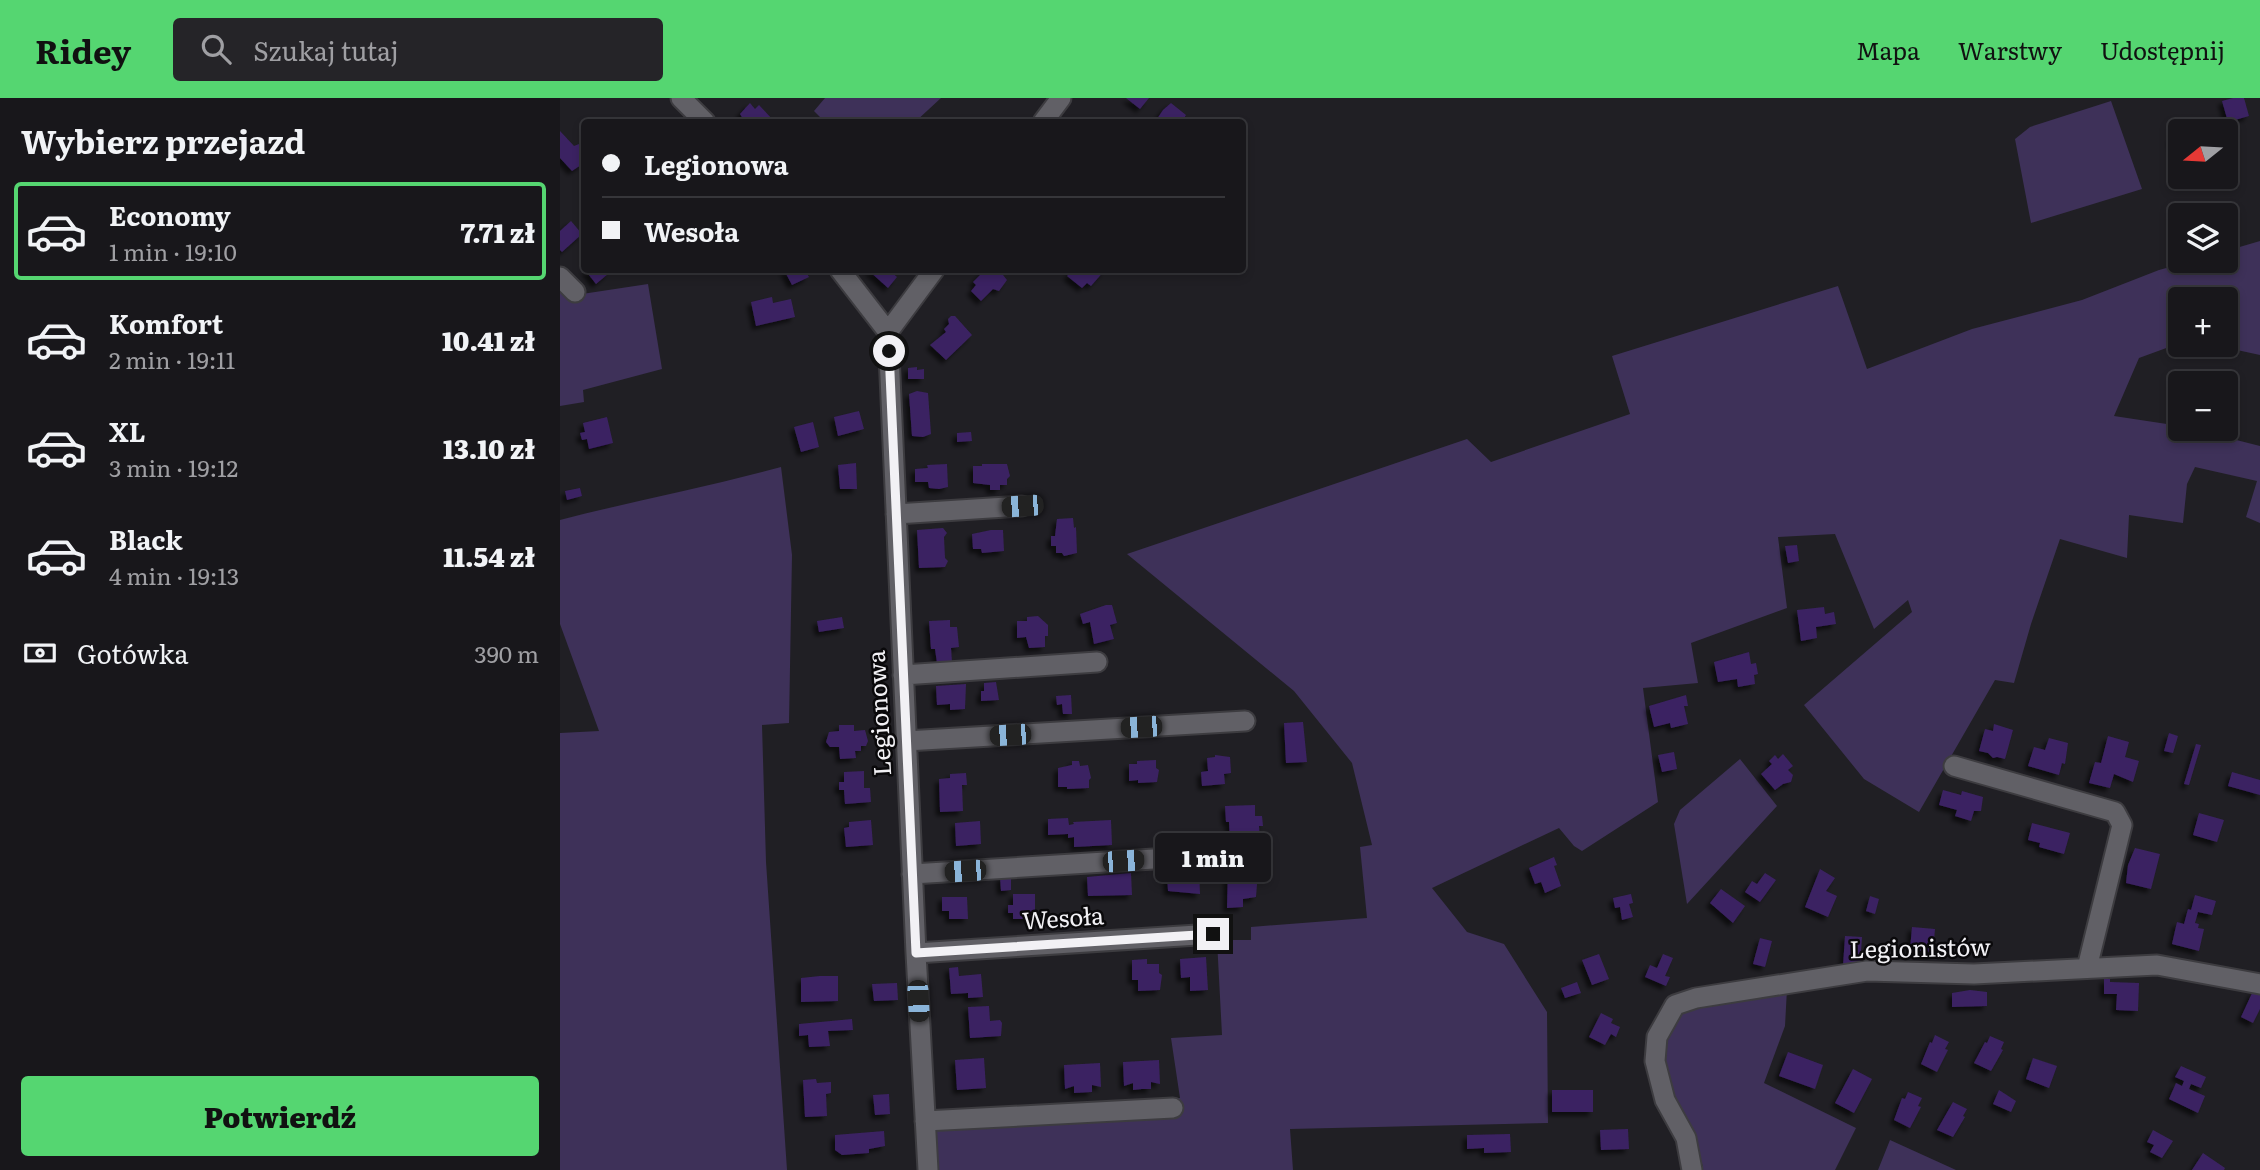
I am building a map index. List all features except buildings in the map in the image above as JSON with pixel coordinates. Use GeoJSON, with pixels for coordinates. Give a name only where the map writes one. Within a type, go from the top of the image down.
{"type":"FeatureCollection","features":[{"type":"Feature","properties":{"kind":"street"},"geometry":{"type":"LineString","coordinates":[[681,98],[702,119]]}},
{"type":"Feature","properties":{"kind":"street"},"geometry":{"type":"LineString","coordinates":[[1045,119],[1061,98]]}},
{"type":"Feature","properties":{"kind":"street"},"geometry":{"type":"LineString","coordinates":[[841,273],[888,332],[932,273]]}},
{"type":"Feature","properties":{"kind":"street"},"geometry":{"type":"LineString","coordinates":[[560,276],[575,292]]}},
{"type":"Feature","properties":{"kind":"street","name":"Legionowa"},"geometry":{"type":"LineString","coordinates":[[888,332],[928,1170]]}},
{"type":"Feature","properties":{"kind":"street"},"geometry":{"type":"LineString","coordinates":[[896,514],[1022,506]]}},
{"type":"Feature","properties":{"kind":"street"},"geometry":{"type":"LineString","coordinates":[[903,675],[1097,662]]}},
{"type":"Feature","properties":{"kind":"street"},"geometry":{"type":"LineString","coordinates":[[906,741],[1245,721]]}},
{"type":"Feature","properties":{"kind":"street"},"geometry":{"type":"LineString","coordinates":[[1954,766],[2115,812],[2122,825],[2087,968]]}},
{"type":"Feature","properties":{"kind":"street"},"geometry":{"type":"LineString","coordinates":[[912,874],[1202,856]]}},
{"type":"Feature","properties":{"kind":"street","name":"Wesoła"},"geometry":{"type":"LineString","coordinates":[[916,953],[1213,934]]}},
{"type":"Feature","properties":{"kind":"street","name":"Legionistów"},"geometry":{"type":"LineString","coordinates":[[1692,1170],[1686,1138],[1665,1100],[1656,1061],[1657,1037],[1675,1004],[1696,998],[1867,971],[1974,974],[2157,965],[2260,984]]}},
{"type":"Feature","properties":{"kind":"street"},"geometry":{"type":"LineString","coordinates":[[925,1121],[1172,1108]]}},
{"type":"Feature","properties":{"kind":"shaded area"},"geometry":{"type":"Polygon","coordinates":[[[825,98],[941,98],[918,119],[822,119],[814,111],[825,98]]]}},
{"type":"Feature","properties":{"kind":"shaded area"},"geometry":{"type":"Polygon","coordinates":[[[2111,101],[2142,189],[2031,223],[2015,139],[2030,127],[2111,101]]]}},
{"type":"Feature","properties":{"kind":"shaded area"},"geometry":{"type":"Polygon","coordinates":[[[2260,241],[2260,355],[2238,350],[2238,287],[2168,287],[2168,347],[2139,358],[2114,416],[2168,424],[2168,441],[2238,440],[2260,446],[2260,523],[2246,517],[2257,481],[2195,467],[2187,484],[2183,523],[2129,515],[2127,558],[2060,539],[2014,683],[1995,680],[1919,812],[1864,779],[1804,705],[1912,612],[1908,600],[1874,629],[1835,534],[1778,537],[1787,608],[1691,643],[1698,683],[1643,688],[1658,802],[1582,851],[1574,846],[1559,828],[1432,888],[1467,932],[1504,944],[1547,1012],[1548,1123],[1290,1129],[1293,1170],[935,1170],[931,1115],[1180,1098],[1171,1038],[1222,1035],[1217,940],[1251,940],[1251,927],[1367,918],[1360,847],[1372,845],[1352,763],[1294,691],[1127,554],[1467,439],[1491,462],[1630,414],[1612,356],[1838,286],[1867,369],[1972,329],[2082,300],[2168,268],[2168,273],[2238,273],[2238,247],[2260,241]]]}},
{"type":"Feature","properties":{"kind":"shaded area"},"geometry":{"type":"Polygon","coordinates":[[[648,284],[662,369],[583,390],[584,402],[560,406],[560,288],[575,302],[582,294],[648,284]]]}},
{"type":"Feature","properties":{"kind":"shaded area"},"geometry":{"type":"Polygon","coordinates":[[[781,467],[792,555],[789,723],[762,725],[766,862],[787,1170],[560,1170],[560,733],[599,731],[560,624],[560,520],[781,467]]]}},
{"type":"Feature","properties":{"kind":"shaded area"},"geometry":{"type":"Polygon","coordinates":[[[1740,759],[1777,806],[1687,904],[1674,824],[1680,810],[1740,759]]]}},
{"type":"Feature","properties":{"kind":"shaded area"},"geometry":{"type":"Polygon","coordinates":[[[1787,989],[1785,1026],[1764,1083],[1856,1128],[1835,1170],[1702,1170],[1703,1166],[1666,1084],[1661,1058],[1674,1019],[1687,1007],[1787,989]]]}},
{"type":"Feature","properties":{"kind":"shaded area"},"geometry":{"type":"Polygon","coordinates":[[[1890,1140],[1956,1170],[1878,1170],[1890,1140]]]}},
{"type":"Feature","properties":{"kind":"route"},"geometry":{"type":"LineString","coordinates":[[889,351],[916,953],[1213,934]]}}]}
